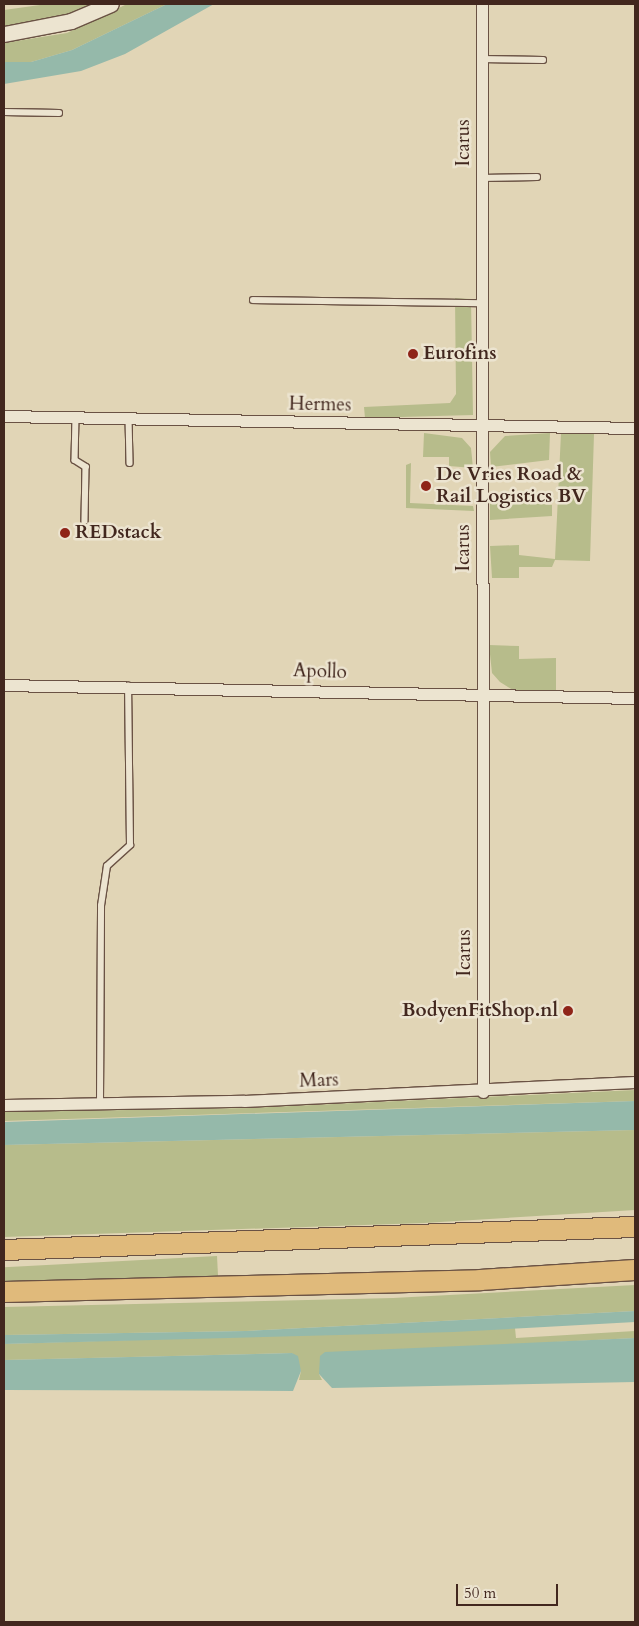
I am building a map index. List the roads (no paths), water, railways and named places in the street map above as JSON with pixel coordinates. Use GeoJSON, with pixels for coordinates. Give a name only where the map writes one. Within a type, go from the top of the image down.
{"type":"FeatureCollection","features":[{"type":"Feature","properties":{"kind":"highway"},"geometry":{"type":"LineString","coordinates":[[4,1250],[635,1228]]}},
{"type":"Feature","properties":{"kind":"highway"},"geometry":{"type":"LineString","coordinates":[[4,1292],[480,1280],[635,1270]]}},
{"type":"Feature","properties":{"kind":"main road"},"geometry":{"type":"LineString","coordinates":[[4,34],[71,21],[111,4]]}},
{"type":"Feature","properties":{"kind":"street","name":"Icarus"},"geometry":{"type":"LineString","coordinates":[[482,4],[483,1092]]}},
{"type":"Feature","properties":{"kind":"street","name":"Hermes"},"geometry":{"type":"LineString","coordinates":[[4,416],[635,428]]}},
{"type":"Feature","properties":{"kind":"street","name":"Apollo"},"geometry":{"type":"LineString","coordinates":[[4,685],[128,686],[635,698]]}},
{"type":"Feature","properties":{"kind":"street","name":"Mars"},"geometry":{"type":"LineString","coordinates":[[4,1105],[483,1092],[635,1082]]}},
{"type":"Feature","properties":{"kind":"lane"},"geometry":{"type":"LineString","coordinates":[[481,59],[543,60]]}},
{"type":"Feature","properties":{"kind":"lane"},"geometry":{"type":"LineString","coordinates":[[4,112],[59,114]]}},
{"type":"Feature","properties":{"kind":"lane"},"geometry":{"type":"LineString","coordinates":[[481,178],[538,177]]}},
{"type":"Feature","properties":{"kind":"lane"},"geometry":{"type":"LineString","coordinates":[[254,300],[481,303]]}},
{"type":"Feature","properties":{"kind":"lane"},"geometry":{"type":"LineString","coordinates":[[76,417],[75,460],[86,467],[85,520]]}},
{"type":"Feature","properties":{"kind":"lane"},"geometry":{"type":"LineString","coordinates":[[130,418],[130,463]]}},
{"type":"Feature","properties":{"kind":"lane"},"geometry":{"type":"LineString","coordinates":[[100,1103],[101,906],[107,866],[130,845],[128,686]]}},
{"type":"Feature","properties":{"kind":"place","name":"Eurofins"},"geometry":{"type":"Point","coordinates":[413,354]}},
{"type":"Feature","properties":{"kind":"place","name":"De Vries Road & Rail Logistics BV"},"geometry":{"type":"Point","coordinates":[426,486]}},
{"type":"Feature","properties":{"kind":"place","name":"REDstack"},"geometry":{"type":"Point","coordinates":[65,533]}},
{"type":"Feature","properties":{"kind":"place","name":"BodyenFitShop.nl"},"geometry":{"type":"Point","coordinates":[568,1011]}}]}
